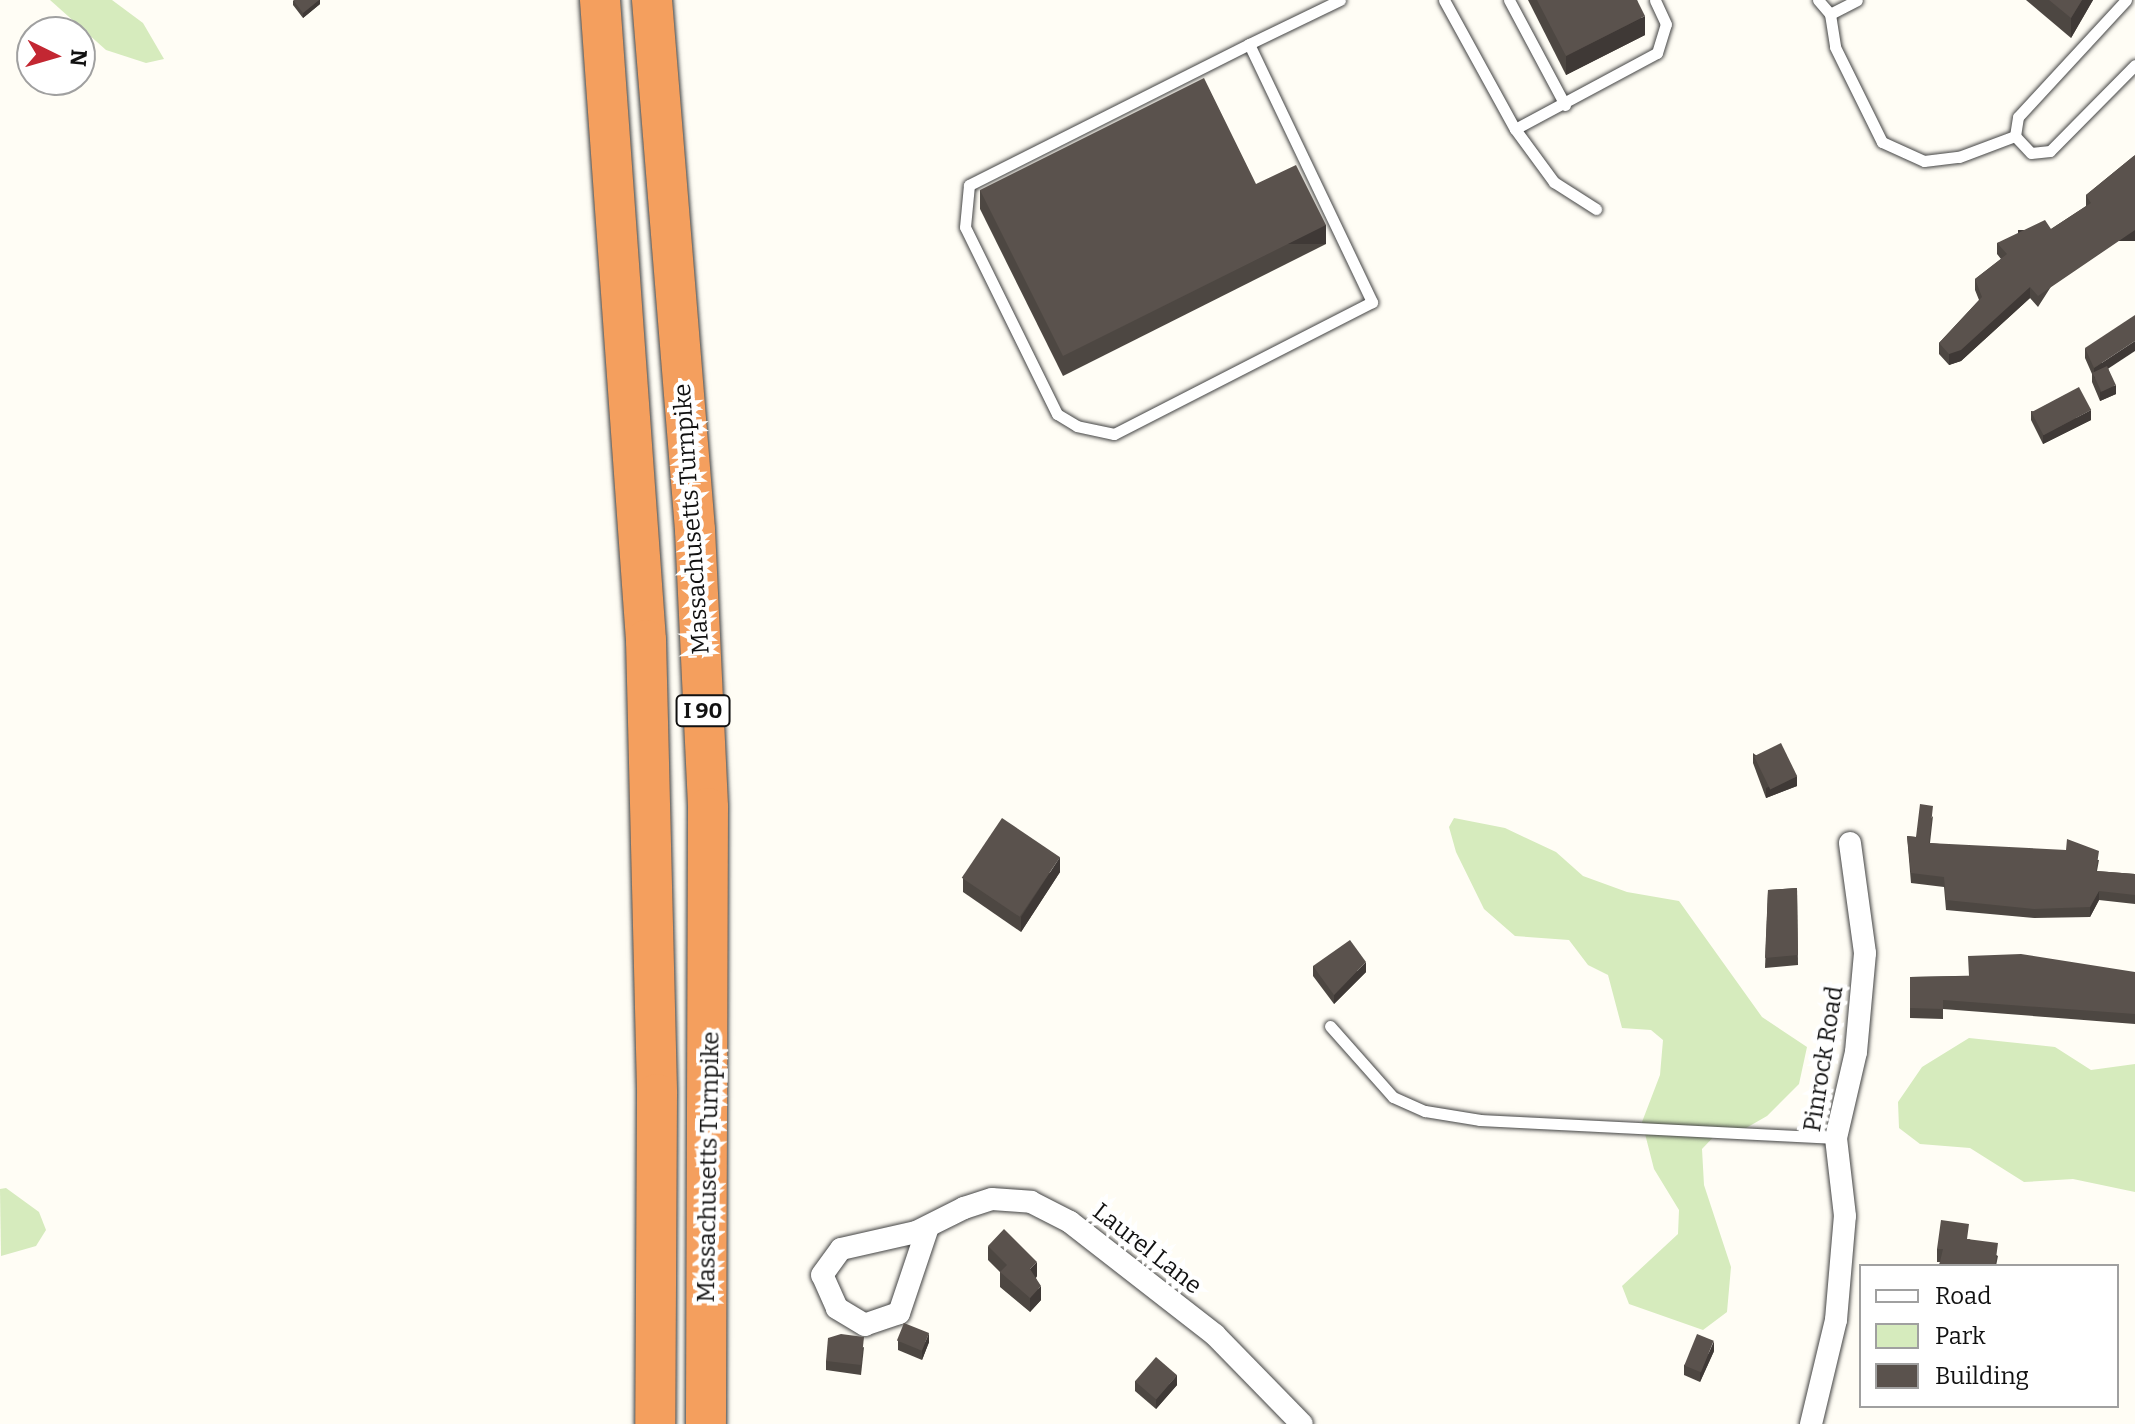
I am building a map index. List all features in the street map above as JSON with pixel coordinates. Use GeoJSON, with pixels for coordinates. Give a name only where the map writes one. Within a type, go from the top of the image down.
{"type":"FeatureCollection","features":[{"type":"Feature","properties":{"kind":"highway","name":"I 90"},"geometry":{"type":"LineString","coordinates":[[600,0],[647,655],[657,1094],[655,1424]]}},
{"type":"Feature","properties":{"kind":"highway","name":"Massachusetts Turnpike"},"geometry":{"type":"LineString","coordinates":[[652,0],[695,530],[708,808],[706,1424]]}},
{"type":"Feature","properties":{"kind":"street","name":"Pinrock Road"},"geometry":{"type":"LineString","coordinates":[[1811,1424],[1834,1340],[1844,1240],[1836,1138],[1856,1052],[1866,940],[1850,843]]}},
{"type":"Feature","properties":{"kind":"street","name":"Laurel Lane"},"geometry":{"type":"LineString","coordinates":[[928,1227],[899,1313],[865,1325],[837,1308],[822,1275],[832,1256],[928,1227],[992,1199],[1058,1214],[1215,1335],[1302,1424]]}},
{"type":"Feature","properties":{"kind":"lane"},"geometry":{"type":"LineString","coordinates":[[1249,44],[1372,302],[1114,434],[1077,426],[1057,414],[965,227],[963,195],[969,185],[1249,44],[1340,0]]}},
{"type":"Feature","properties":{"kind":"lane"},"geometry":{"type":"LineString","coordinates":[[1444,0],[1515,129],[1554,182],[1596,209]]}},
{"type":"Feature","properties":{"kind":"lane"},"geometry":{"type":"LineString","coordinates":[[1509,0],[1565,105]]}},
{"type":"Feature","properties":{"kind":"lane"},"geometry":{"type":"LineString","coordinates":[[1515,129],[1565,105],[1657,53],[1666,24],[1655,0]]}},
{"type":"Feature","properties":{"kind":"lane"},"geometry":{"type":"LineString","coordinates":[[1818,0],[1830,14],[1840,59],[1882,142],[1924,161],[1959,157],[2015,136]]}},
{"type":"Feature","properties":{"kind":"lane"},"geometry":{"type":"LineString","coordinates":[[1830,14],[1857,0]]}},
{"type":"Feature","properties":{"kind":"lane"},"geometry":{"type":"LineString","coordinates":[[2015,136],[2018,117],[2126,0]]}},
{"type":"Feature","properties":{"kind":"lane"},"geometry":{"type":"LineString","coordinates":[[2015,136],[2031,153],[2050,151],[2135,65]]}},
{"type":"Feature","properties":{"kind":"lane"},"geometry":{"type":"LineString","coordinates":[[1330,1026],[1393,1097],[1425,1111],[1480,1120],[1836,1138]]}},
{"type":"Feature","properties":{"kind":"green space"},"geometry":{"type":"Polygon","coordinates":[[[50,0],[112,0],[143,23],[164,59],[146,63],[106,50],[96,41],[96,16],[68,16],[50,0]]]}},
{"type":"Feature","properties":{"kind":"green space"},"geometry":{"type":"Polygon","coordinates":[[[1454,818],[1505,828],[1556,852],[1583,876],[1627,892],[1679,901],[1762,1017],[1807,1047],[1799,1084],[1767,1116],[1746,1128],[1721,1129],[1702,1149],[1704,1185],[1731,1267],[1727,1312],[1703,1330],[1629,1304],[1622,1286],[1678,1234],[1679,1210],[1654,1169],[1642,1122],[1660,1075],[1663,1040],[1651,1030],[1622,1028],[1608,975],[1588,965],[1569,940],[1515,936],[1484,909],[1456,852],[1449,827],[1454,818]]]}},
{"type":"Feature","properties":{"kind":"green space"},"geometry":{"type":"Polygon","coordinates":[[[1969,1038],[2055,1047],[2091,1070],[2135,1064],[2135,1192],[2073,1179],[2024,1182],[1970,1148],[1920,1144],[1899,1128],[1898,1102],[1922,1067],[1969,1038]]]}},
{"type":"Feature","properties":{"kind":"green space"},"geometry":{"type":"Polygon","coordinates":[[[6,1188],[39,1212],[46,1230],[36,1246],[1,1256],[0,1189],[6,1188]]]}},
{"type":"Feature","properties":{"kind":"building"},"geometry":{"type":"Polygon","coordinates":[[[293,0],[319,0],[303,13],[293,0]]]}},
{"type":"Feature","properties":{"kind":"building"},"geometry":{"type":"Polygon","coordinates":[[[1537,0],[1637,0],[1645,16],[1566,56],[1537,0]]]}},
{"type":"Feature","properties":{"kind":"building"},"geometry":{"type":"Polygon","coordinates":[[[2049,0],[2082,0],[2071,18],[2049,0]]]}},
{"type":"Feature","properties":{"kind":"building"},"geometry":{"type":"Polygon","coordinates":[[[1204,78],[1256,184],[1296,165],[1326,225],[1063,356],[980,190],[1204,78]]]}},
{"type":"Feature","properties":{"kind":"building"},"geometry":{"type":"Polygon","coordinates":[[[2135,155],[2135,230],[2038,296],[2030,287],[1961,350],[1949,354],[1939,343],[1982,297],[1975,279],[2007,254],[1997,243],[2045,220],[2051,229],[2091,203],[2086,195],[2135,155]]]}},
{"type":"Feature","properties":{"kind":"building"},"geometry":{"type":"Polygon","coordinates":[[[2135,315],[2135,341],[2094,368],[2085,348],[2135,315]]]}},
{"type":"Feature","properties":{"kind":"building"},"geometry":{"type":"Polygon","coordinates":[[[2107,366],[2116,385],[2101,392],[2092,373],[2107,366]]]}},
{"type":"Feature","properties":{"kind":"building"},"geometry":{"type":"Polygon","coordinates":[[[2079,387],[2091,410],[2044,435],[2031,412],[2079,387]]]}},
{"type":"Feature","properties":{"kind":"building"},"geometry":{"type":"Polygon","coordinates":[[[1781,743],[1797,776],[1770,789],[1754,756],[1781,743]]]}},
{"type":"Feature","properties":{"kind":"building"},"geometry":{"type":"Polygon","coordinates":[[[1920,804],[1933,806],[1929,843],[2066,850],[2067,839],[2099,851],[2096,871],[2135,874],[2135,895],[2099,891],[2090,907],[2034,909],[1946,900],[1944,877],[1911,873],[1907,836],[1916,837],[1920,804]]]}},
{"type":"Feature","properties":{"kind":"building"},"geometry":{"type":"Polygon","coordinates":[[[1002,818],[1060,857],[1020,917],[962,878],[1002,818]]]}},
{"type":"Feature","properties":{"kind":"building"},"geometry":{"type":"Polygon","coordinates":[[[1797,888],[1798,955],[1765,958],[1768,890],[1797,888]]]}},
{"type":"Feature","properties":{"kind":"building"},"geometry":{"type":"Polygon","coordinates":[[[1350,940],[1366,962],[1334,995],[1313,966],[1350,940]]]}},
{"type":"Feature","properties":{"kind":"building"},"geometry":{"type":"Polygon","coordinates":[[[2021,954],[2135,972],[2135,1014],[1943,1000],[1943,1009],[1910,1008],[1910,977],[1969,976],[1968,956],[2021,954]]]}},
{"type":"Feature","properties":{"kind":"building"},"geometry":{"type":"Polygon","coordinates":[[[1941,1220],[1969,1224],[1967,1239],[1998,1243],[1995,1264],[1939,1264],[1943,1249],[1937,1249],[1941,1220]]]}},
{"type":"Feature","properties":{"kind":"building"},"geometry":{"type":"Polygon","coordinates":[[[1004,1229],[1037,1262],[1030,1269],[1041,1286],[1030,1298],[1000,1272],[1007,1265],[988,1246],[1004,1229]]]}},
{"type":"Feature","properties":{"kind":"building"},"geometry":{"type":"Polygon","coordinates":[[[904,1323],[929,1333],[922,1351],[897,1341],[904,1323]]]}},
{"type":"Feature","properties":{"kind":"building"},"geometry":{"type":"Polygon","coordinates":[[[841,1334],[864,1337],[861,1365],[826,1361],[828,1338],[841,1334]]]}},
{"type":"Feature","properties":{"kind":"building"},"geometry":{"type":"Polygon","coordinates":[[[1697,1334],[1714,1341],[1701,1372],[1684,1366],[1697,1334]]]}},
{"type":"Feature","properties":{"kind":"building"},"geometry":{"type":"Polygon","coordinates":[[[1156,1357],[1177,1375],[1156,1400],[1135,1381],[1156,1357]]]}}]}
